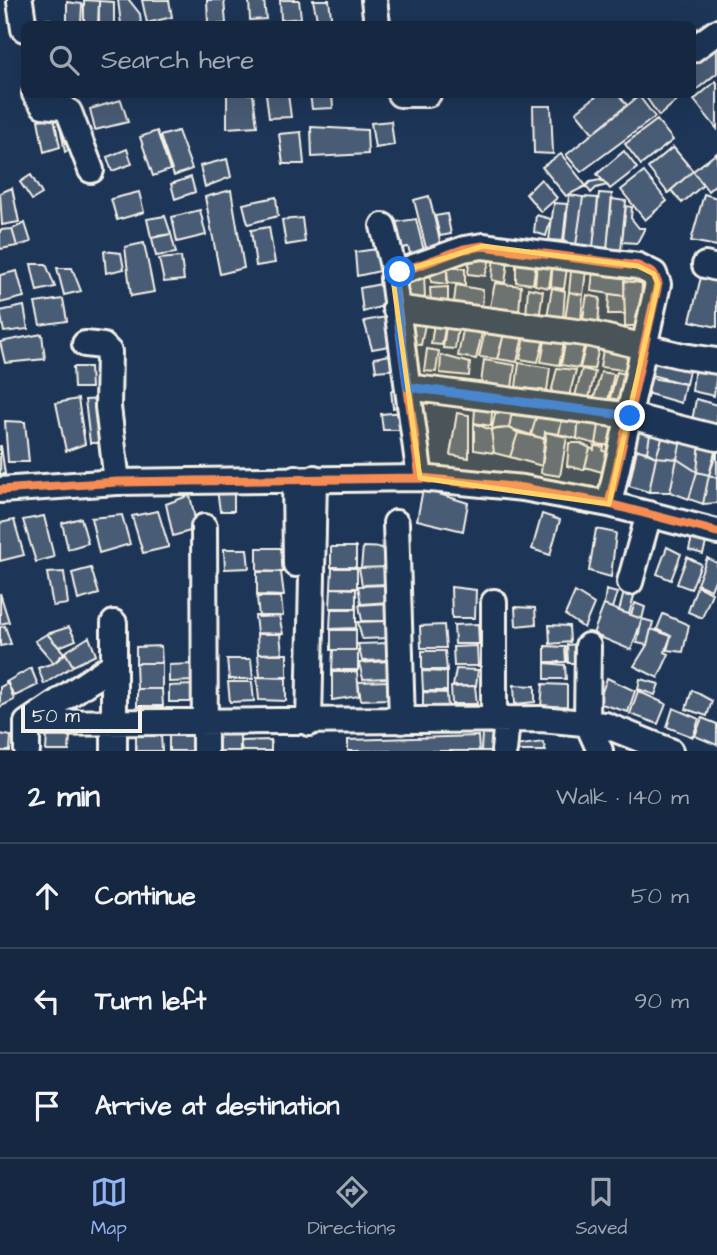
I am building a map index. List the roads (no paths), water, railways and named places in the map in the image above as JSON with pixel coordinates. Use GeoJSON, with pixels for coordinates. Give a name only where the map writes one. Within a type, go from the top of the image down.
{"type":"FeatureCollection","features":[{"type":"Feature","properties":{"kind":"street"},"geometry":{"type":"LineString","coordinates":[[374,0],[377,21]]}},
{"type":"Feature","properties":{"kind":"street"},"geometry":{"type":"LineString","coordinates":[[16,1],[22,21]]}},
{"type":"Feature","properties":{"kind":"street"},"geometry":{"type":"LineString","coordinates":[[696,47],[717,32]]}},
{"type":"Feature","properties":{"kind":"street"},"geometry":{"type":"LineString","coordinates":[[38,98],[43,105],[63,107],[69,112],[91,170]]}},
{"type":"Feature","properties":{"kind":"street"},"geometry":{"type":"LineString","coordinates":[[383,226],[396,275],[395,308],[420,478]]}},
{"type":"Feature","properties":{"kind":"street"},"geometry":{"type":"LineString","coordinates":[[396,275],[464,248],[483,246],[513,248],[648,269],[658,284],[609,504]]}},
{"type":"Feature","properties":{"kind":"street"},"geometry":{"type":"LineString","coordinates":[[395,308],[591,334],[643,347],[717,360]]}},
{"type":"Feature","properties":{"kind":"street"},"geometry":{"type":"LineString","coordinates":[[85,344],[103,346],[109,352],[107,407],[117,482]]}},
{"type":"Feature","properties":{"kind":"street"},"geometry":{"type":"LineString","coordinates":[[408,387],[630,416],[717,438]]}},
{"type":"Feature","properties":{"kind":"street"},"geometry":{"type":"LineString","coordinates":[[303,723],[305,478]]}},
{"type":"Feature","properties":{"kind":"street"},"geometry":{"type":"LineString","coordinates":[[0,490],[117,482],[420,478],[523,488],[609,504],[717,532]]}},
{"type":"Feature","properties":{"kind":"street"},"geometry":{"type":"LineString","coordinates":[[630,582],[649,514]]}},
{"type":"Feature","properties":{"kind":"street"},"geometry":{"type":"LineString","coordinates":[[396,523],[402,721]]}},
{"type":"Feature","properties":{"kind":"street"},"geometry":{"type":"LineString","coordinates":[[204,527],[205,751]]}},
{"type":"Feature","properties":{"kind":"street"},"geometry":{"type":"LineString","coordinates":[[494,602],[504,751]]}},
{"type":"Feature","properties":{"kind":"street"},"geometry":{"type":"LineString","coordinates":[[114,623],[114,751]]}},
{"type":"Feature","properties":{"kind":"street"},"geometry":{"type":"LineString","coordinates":[[588,646],[587,722],[600,751]]}},
{"type":"Feature","properties":{"kind":"street"},"geometry":{"type":"LineString","coordinates":[[27,723],[113,665]]}},
{"type":"Feature","properties":{"kind":"street"},"geometry":{"type":"LineString","coordinates":[[27,723],[204,724],[501,719],[587,722],[614,728],[668,751]]}},
{"type":"Feature","properties":{"kind":"street"},"geometry":{"type":"LineString","coordinates":[[27,723],[27,751]]}}]}
